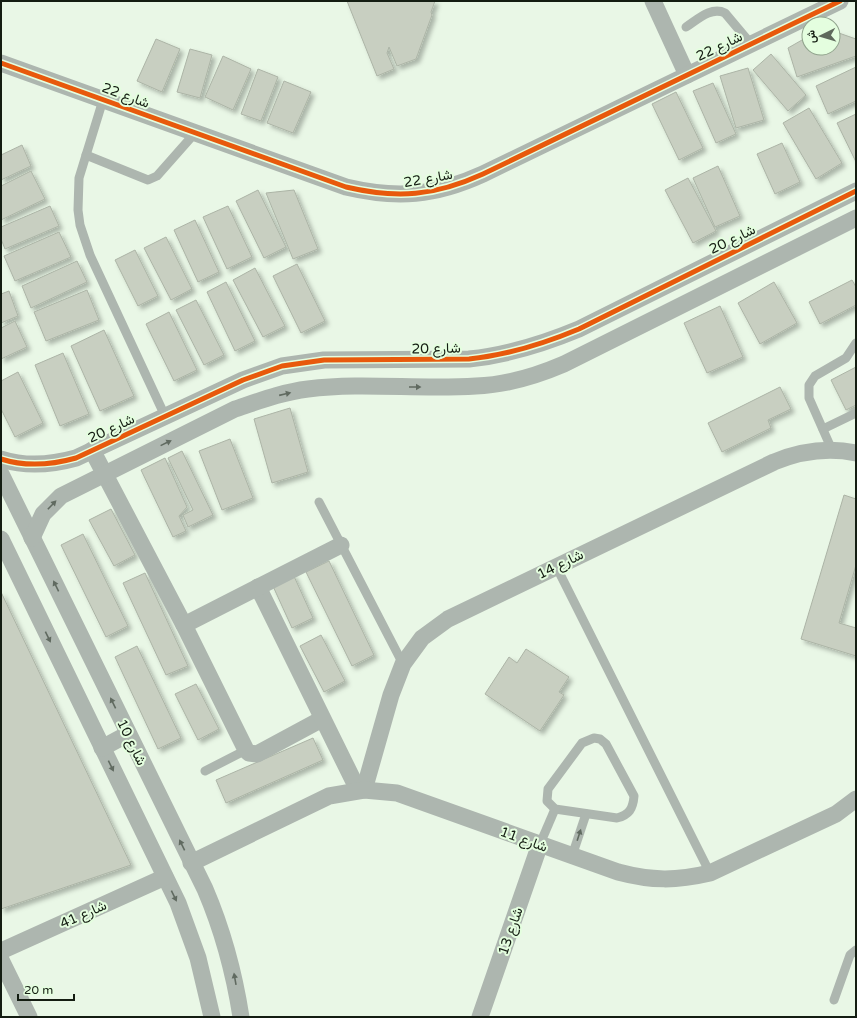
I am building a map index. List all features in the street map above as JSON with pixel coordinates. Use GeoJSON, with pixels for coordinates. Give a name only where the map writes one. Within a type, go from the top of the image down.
{"type":"FeatureCollection","features":[{"type":"Feature","properties":{"kind":"street"},"geometry":{"type":"LineString","coordinates":[[653,1],[687,74]]}},
{"type":"Feature","properties":{"kind":"street","name":"شارع 22"},"geometry":{"type":"LineString","coordinates":[[1,63],[346,187],[392,195],[416,194],[439,191],[462,184],[840,1]]}},
{"type":"Feature","properties":{"kind":"street","name":"شارع 20"},"geometry":{"type":"LineString","coordinates":[[1,458],[26,463],[48,464],[76,458],[243,380],[282,366],[324,360],[469,359],[497,355],[534,346],[579,329],[856,191]]}},
{"type":"Feature","properties":{"kind":"street"},"geometry":{"type":"LineString","coordinates":[[826,206],[838,227]]}},
{"type":"Feature","properties":{"kind":"street"},"geometry":{"type":"LineString","coordinates":[[32,538],[43,514],[61,496],[235,409],[287,393],[335,387],[476,386],[502,383],[546,372],[856,218]]}},
{"type":"Feature","properties":{"kind":"street"},"geometry":{"type":"LineString","coordinates":[[92,450],[184,625],[246,750],[249,753],[257,754],[322,719]]}},
{"type":"Feature","properties":{"kind":"street","name":"شارع 14"},"geometry":{"type":"LineString","coordinates":[[361,790],[402,664],[422,638],[448,619],[792,454],[832,450],[856,453]]}},
{"type":"Feature","properties":{"kind":"street","name":"شارع 10"},"geometry":{"type":"LineString","coordinates":[[1,474],[216,916],[226,944],[233,972],[241,1017]]}},
{"type":"Feature","properties":{"kind":"street","name":"شارع 10"},"geometry":{"type":"LineString","coordinates":[[1,538],[165,877],[189,930],[202,973],[212,1017]]}},
{"type":"Feature","properties":{"kind":"street"},"geometry":{"type":"LineString","coordinates":[[184,625],[341,545]]}},
{"type":"Feature","properties":{"kind":"street"},"geometry":{"type":"LineString","coordinates":[[258,587],[322,719],[361,790]]}},
{"type":"Feature","properties":{"kind":"street"},"geometry":{"type":"LineString","coordinates":[[102,748],[128,734]]}},
{"type":"Feature","properties":{"kind":"street","name":"شارع 11"},"geometry":{"type":"LineString","coordinates":[[191,863],[329,796],[361,790],[397,793],[618,872],[641,878],[664,880],[687,878],[710,873],[836,814],[856,799]]}},
{"type":"Feature","properties":{"kind":"street","name":"شارع 13"},"geometry":{"type":"LineString","coordinates":[[480,1017],[540,844]]}},
{"type":"Feature","properties":{"kind":"street","name":"شارع 41"},"geometry":{"type":"LineString","coordinates":[[1,951],[165,877]]}},
{"type":"Feature","properties":{"kind":"street"},"geometry":{"type":"LineString","coordinates":[[1,960],[29,1017]]}},
{"type":"Feature","properties":{"kind":"lane"},"geometry":{"type":"LineString","coordinates":[[686,27],[712,11],[721,11],[725,13],[751,44]]}},
{"type":"Feature","properties":{"kind":"lane"},"geometry":{"type":"LineString","coordinates":[[103,100],[79,178],[78,210],[84,240],[165,416]]}},
{"type":"Feature","properties":{"kind":"lane"},"geometry":{"type":"LineString","coordinates":[[86,155],[148,180],[157,176],[195,133]]}},
{"type":"Feature","properties":{"kind":"lane"},"geometry":{"type":"LineString","coordinates":[[832,450],[809,398],[809,386],[815,376],[846,358],[856,343]]}},
{"type":"Feature","properties":{"kind":"lane"},"geometry":{"type":"LineString","coordinates":[[823,429],[856,413]]}},
{"type":"Feature","properties":{"kind":"lane"},"geometry":{"type":"LineString","coordinates":[[319,502],[402,664]]}},
{"type":"Feature","properties":{"kind":"lane"},"geometry":{"type":"LineString","coordinates":[[556,566],[710,873]]}},
{"type":"Feature","properties":{"kind":"lane"},"geometry":{"type":"LineString","coordinates":[[594,738],[600,739],[606,744],[634,796],[634,804],[630,811],[624,816],[617,818],[586,814],[555,809],[547,800],[548,789],[582,743],[594,738]]}},
{"type":"Feature","properties":{"kind":"lane"},"geometry":{"type":"LineString","coordinates":[[205,771],[246,750]]}},
{"type":"Feature","properties":{"kind":"lane"},"geometry":{"type":"LineString","coordinates":[[540,844],[555,809]]}},
{"type":"Feature","properties":{"kind":"lane"},"geometry":{"type":"LineString","coordinates":[[572,856],[586,814]]}},
{"type":"Feature","properties":{"kind":"lane"},"geometry":{"type":"LineString","coordinates":[[834,1000],[850,955],[856,950]]}},
{"type":"Feature","properties":{"kind":"building"},"geometry":{"type":"Polygon","coordinates":[[[347,1],[435,1],[431,12],[432,15],[416,59],[397,66],[389,47],[387,53],[394,69],[377,76],[347,1]]]}},
{"type":"Feature","properties":{"kind":"building"},"geometry":{"type":"Polygon","coordinates":[[[841,34],[856,39],[856,56],[797,77],[788,48],[801,41],[801,56],[841,56],[841,34]]]}},
{"type":"Feature","properties":{"kind":"building"},"geometry":{"type":"Polygon","coordinates":[[[156,39],[180,49],[162,92],[137,81],[156,39]]]}},
{"type":"Feature","properties":{"kind":"building"},"geometry":{"type":"Polygon","coordinates":[[[190,49],[212,55],[200,98],[177,92],[190,49]]]}},
{"type":"Feature","properties":{"kind":"building"},"geometry":{"type":"Polygon","coordinates":[[[771,54],[806,95],[788,111],[753,70],[771,54]]]}},
{"type":"Feature","properties":{"kind":"building"},"geometry":{"type":"Polygon","coordinates":[[[223,56],[251,69],[233,110],[205,97],[223,56]]]}},
{"type":"Feature","properties":{"kind":"building"},"geometry":{"type":"Polygon","coordinates":[[[856,67],[856,101],[828,114],[816,86],[856,67]]]}},
{"type":"Feature","properties":{"kind":"building"},"geometry":{"type":"Polygon","coordinates":[[[748,68],[764,120],[736,128],[720,76],[748,68]]]}},
{"type":"Feature","properties":{"kind":"building"},"geometry":{"type":"Polygon","coordinates":[[[258,69],[278,77],[261,121],[241,114],[258,69]]]}},
{"type":"Feature","properties":{"kind":"building"},"geometry":{"type":"Polygon","coordinates":[[[284,81],[311,92],[293,133],[267,123],[284,81]]]}},
{"type":"Feature","properties":{"kind":"building"},"geometry":{"type":"Polygon","coordinates":[[[713,83],[736,134],[716,143],[693,91],[713,83]]]}},
{"type":"Feature","properties":{"kind":"building"},"geometry":{"type":"Polygon","coordinates":[[[676,92],[703,148],[679,160],[652,104],[676,92]]]}},
{"type":"Feature","properties":{"kind":"building"},"geometry":{"type":"Polygon","coordinates":[[[809,108],[842,163],[816,179],[783,123],[809,108]]]}},
{"type":"Feature","properties":{"kind":"building"},"geometry":{"type":"Polygon","coordinates":[[[856,114],[856,162],[837,123],[856,114]]]}},
{"type":"Feature","properties":{"kind":"building"},"geometry":{"type":"Polygon","coordinates":[[[782,143],[800,182],[775,194],[757,154],[782,143]]]}},
{"type":"Feature","properties":{"kind":"building"},"geometry":{"type":"Polygon","coordinates":[[[22,145],[31,166],[1,180],[1,155],[22,145]]]}},
{"type":"Feature","properties":{"kind":"building"},"geometry":{"type":"Polygon","coordinates":[[[718,166],[740,216],[715,227],[693,178],[718,166]]]}},
{"type":"Feature","properties":{"kind":"building"},"geometry":{"type":"Polygon","coordinates":[[[31,171],[45,199],[1,220],[1,186],[31,171]]]}},
{"type":"Feature","properties":{"kind":"building"},"geometry":{"type":"Polygon","coordinates":[[[688,178],[716,231],[693,243],[665,190],[688,178]]]}},
{"type":"Feature","properties":{"kind":"building"},"geometry":{"type":"Polygon","coordinates":[[[258,190],[286,247],[264,258],[236,201],[258,190]]]}},
{"type":"Feature","properties":{"kind":"building"},"geometry":{"type":"Polygon","coordinates":[[[294,190],[318,249],[293,259],[266,193],[294,190]]]}},
{"type":"Feature","properties":{"kind":"building"},"geometry":{"type":"Polygon","coordinates":[[[50,206],[59,226],[5,249],[1,239],[1,227],[50,206]]]}},
{"type":"Feature","properties":{"kind":"building"},"geometry":{"type":"Polygon","coordinates":[[[228,206],[252,257],[227,269],[203,217],[228,206]]]}},
{"type":"Feature","properties":{"kind":"building"},"geometry":{"type":"Polygon","coordinates":[[[195,220],[219,272],[198,282],[174,230],[195,220]]]}},
{"type":"Feature","properties":{"kind":"building"},"geometry":{"type":"Polygon","coordinates":[[[59,232],[71,257],[15,281],[4,256],[59,232]]]}},
{"type":"Feature","properties":{"kind":"building"},"geometry":{"type":"Polygon","coordinates":[[[166,237],[192,289],[171,300],[144,248],[166,237]]]}},
{"type":"Feature","properties":{"kind":"building"},"geometry":{"type":"Polygon","coordinates":[[[135,250],[158,296],[138,306],[115,260],[135,250]]]}},
{"type":"Feature","properties":{"kind":"building"},"geometry":{"type":"Polygon","coordinates":[[[77,261],[87,282],[31,308],[22,286],[77,261]]]}},
{"type":"Feature","properties":{"kind":"building"},"geometry":{"type":"Polygon","coordinates":[[[297,264],[325,321],[301,333],[273,276],[297,264]]]}},
{"type":"Feature","properties":{"kind":"building"},"geometry":{"type":"Polygon","coordinates":[[[255,268],[285,326],[263,337],[233,280],[255,268]]]}},
{"type":"Feature","properties":{"kind":"building"},"geometry":{"type":"Polygon","coordinates":[[[852,280],[856,287],[856,305],[820,324],[809,302],[852,280]]]}},
{"type":"Feature","properties":{"kind":"building"},"geometry":{"type":"Polygon","coordinates":[[[226,282],[255,341],[235,351],[207,292],[226,282]]]}},
{"type":"Feature","properties":{"kind":"building"},"geometry":{"type":"Polygon","coordinates":[[[774,282],[797,323],[760,344],[738,303],[774,282]]]}},
{"type":"Feature","properties":{"kind":"building"},"geometry":{"type":"Polygon","coordinates":[[[87,290],[99,320],[46,341],[34,312],[87,290]]]}},
{"type":"Feature","properties":{"kind":"building"},"geometry":{"type":"Polygon","coordinates":[[[9,291],[18,316],[1,323],[1,294],[9,291]]]}},
{"type":"Feature","properties":{"kind":"building"},"geometry":{"type":"Polygon","coordinates":[[[196,300],[224,355],[204,365],[176,310],[196,300]]]}},
{"type":"Feature","properties":{"kind":"building"},"geometry":{"type":"Polygon","coordinates":[[[720,306],[743,357],[707,373],[684,323],[720,306]]]}},
{"type":"Feature","properties":{"kind":"building"},"geometry":{"type":"Polygon","coordinates":[[[169,312],[197,370],[174,381],[146,324],[169,312]]]}},
{"type":"Feature","properties":{"kind":"building"},"geometry":{"type":"Polygon","coordinates":[[[15,321],[27,347],[1,359],[1,328],[15,321]]]}},
{"type":"Feature","properties":{"kind":"building"},"geometry":{"type":"Polygon","coordinates":[[[104,330],[134,396],[100,411],[71,346],[104,330]]]}},
{"type":"Feature","properties":{"kind":"building"},"geometry":{"type":"Polygon","coordinates":[[[63,353],[89,414],[60,426],[35,365],[63,353]]]}},
{"type":"Feature","properties":{"kind":"building"},"geometry":{"type":"Polygon","coordinates":[[[856,367],[856,405],[846,410],[831,380],[856,367]]]}},
{"type":"Feature","properties":{"kind":"building"},"geometry":{"type":"Polygon","coordinates":[[[18,372],[43,423],[15,437],[1,409],[1,381],[18,372]]]}},
{"type":"Feature","properties":{"kind":"building"},"geometry":{"type":"Polygon","coordinates":[[[780,387],[791,409],[768,420],[771,428],[722,452],[708,423],[780,387]]]}},
{"type":"Feature","properties":{"kind":"building"},"geometry":{"type":"Polygon","coordinates":[[[290,408],[308,472],[272,483],[254,419],[290,408]]]}},
{"type":"Feature","properties":{"kind":"building"},"geometry":{"type":"Polygon","coordinates":[[[230,439],[253,498],[222,510],[199,451],[230,439]]]}},
{"type":"Feature","properties":{"kind":"building"},"geometry":{"type":"Polygon","coordinates":[[[182,451],[213,515],[188,527],[183,515],[193,510],[168,458],[182,451]]]}},
{"type":"Feature","properties":{"kind":"building"},"geometry":{"type":"Polygon","coordinates":[[[165,458],[187,507],[179,516],[186,531],[173,537],[141,470],[165,458]]]}},
{"type":"Feature","properties":{"kind":"building"},"geometry":{"type":"Polygon","coordinates":[[[844,495],[856,499],[856,565],[839,623],[856,628],[856,656],[801,639],[844,495]]]}},
{"type":"Feature","properties":{"kind":"building"},"geometry":{"type":"Polygon","coordinates":[[[111,509],[135,555],[114,566],[89,520],[111,509]]]}},
{"type":"Feature","properties":{"kind":"building"},"geometry":{"type":"Polygon","coordinates":[[[83,534],[128,626],[106,637],[61,545],[83,534]]]}},
{"type":"Feature","properties":{"kind":"building"},"geometry":{"type":"Polygon","coordinates":[[[329,561],[374,655],[352,666],[306,572],[329,561]]]}},
{"type":"Feature","properties":{"kind":"building"},"geometry":{"type":"Polygon","coordinates":[[[145,573],[188,666],[166,675],[123,583],[145,573]]]}},
{"type":"Feature","properties":{"kind":"building"},"geometry":{"type":"Polygon","coordinates":[[[293,574],[313,618],[292,628],[272,584],[293,574]]]}},
{"type":"Feature","properties":{"kind":"building"},"geometry":{"type":"Polygon","coordinates":[[[1,592],[131,865],[1,909],[1,592]]]}},
{"type":"Feature","properties":{"kind":"building"},"geometry":{"type":"Polygon","coordinates":[[[321,635],[345,681],[324,692],[300,646],[321,635]]]}},
{"type":"Feature","properties":{"kind":"building"},"geometry":{"type":"Polygon","coordinates":[[[137,646],[181,738],[158,749],[115,657],[137,646]]]}},
{"type":"Feature","properties":{"kind":"building"},"geometry":{"type":"Polygon","coordinates":[[[526,649],[569,677],[559,692],[564,695],[540,731],[485,694],[509,657],[517,663],[526,649]]]}},
{"type":"Feature","properties":{"kind":"building"},"geometry":{"type":"Polygon","coordinates":[[[196,684],[219,729],[198,740],[175,694],[196,684]]]}},
{"type":"Feature","properties":{"kind":"building"},"geometry":{"type":"Polygon","coordinates":[[[313,738],[323,760],[226,803],[216,780],[313,738]]]}},
{"type":"Feature","properties":{"kind":"cycle path"},"geometry":{"type":"LineString","coordinates":[[1,63],[346,187],[382,193],[416,193],[449,187],[483,174],[840,1]]}},
{"type":"Feature","properties":{"kind":"cycle path"},"geometry":{"type":"LineString","coordinates":[[1,459],[10,462],[48,464],[76,458],[243,380],[282,366],[324,360],[469,359],[498,355],[539,344],[579,329],[856,191]]}}]}
